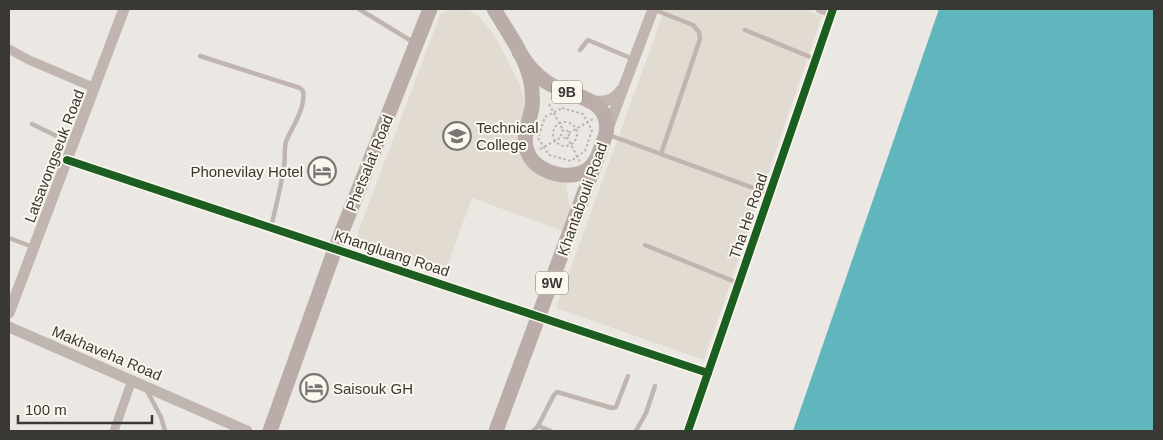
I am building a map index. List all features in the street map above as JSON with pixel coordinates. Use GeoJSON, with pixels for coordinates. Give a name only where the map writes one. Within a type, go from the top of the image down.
{"type":"FeatureCollection","features":[{"type":"Feature","properties":{"kind":"main road","name":"Phetsalat Road"},"geometry":{"type":"LineString","coordinates":[[270,431],[335,249],[430,9]]}},
{"type":"Feature","properties":{"kind":"main road","name":"9B"},"geometry":{"type":"LineString","coordinates":[[494,9],[519,52],[531,80],[532,106],[525,142],[530,158],[536,165],[544,169],[563,174],[571,176],[585,172]]}},
{"type":"Feature","properties":{"kind":"main road","name":"9B"},"geometry":{"type":"LineString","coordinates":[[519,52],[532,69],[545,81],[596,104],[603,112],[607,126],[606,134]]}},
{"type":"Feature","properties":{"kind":"main road","name":"Khantabouli Road"},"geometry":{"type":"LineString","coordinates":[[496,431],[606,134]]}},
{"type":"Feature","properties":{"kind":"main road"},"geometry":{"type":"LineString","coordinates":[[585,172],[598,157]]}},
{"type":"Feature","properties":{"kind":"street","name":"Latsavongseuk Road"},"geometry":{"type":"LineString","coordinates":[[9,314],[124,9]]}},
{"type":"Feature","properties":{"kind":"street"},"geometry":{"type":"LineString","coordinates":[[606,134],[652,9]]}},
{"type":"Feature","properties":{"kind":"street"},"geometry":{"type":"LineString","coordinates":[[820,9],[832,11]]}},
{"type":"Feature","properties":{"kind":"street","name":"Tha He Road"},"geometry":{"type":"LineString","coordinates":[[688,431],[740,284],[832,11]]}},
{"type":"Feature","properties":{"kind":"street"},"geometry":{"type":"LineString","coordinates":[[9,49],[29,60],[95,88]]}},
{"type":"Feature","properties":{"kind":"street"},"geometry":{"type":"LineString","coordinates":[[589,100],[600,102],[612,99],[617,96],[625,84]]}},
{"type":"Feature","properties":{"kind":"street","name":"Khangluang Road"},"geometry":{"type":"LineString","coordinates":[[67,160],[708,372]]}},
{"type":"Feature","properties":{"kind":"street"},"geometry":{"type":"LineString","coordinates":[[9,294],[22,278]]}},
{"type":"Feature","properties":{"kind":"street","name":"Makhaveha Road"},"geometry":{"type":"LineString","coordinates":[[9,327],[247,431]]}},
{"type":"Feature","properties":{"kind":"street"},"geometry":{"type":"LineString","coordinates":[[114,431],[132,380]]}},
{"type":"Feature","properties":{"kind":"lane"},"geometry":{"type":"LineString","coordinates":[[359,9],[416,44]]}},
{"type":"Feature","properties":{"kind":"lane"},"geometry":{"type":"LineString","coordinates":[[652,9],[692,25],[699,32],[700,39],[661,154]]}},
{"type":"Feature","properties":{"kind":"lane"},"geometry":{"type":"LineString","coordinates":[[745,30],[816,60]]}},
{"type":"Feature","properties":{"kind":"lane"},"geometry":{"type":"LineString","coordinates":[[580,50],[588,40],[634,60]]}},
{"type":"Feature","properties":{"kind":"lane"},"geometry":{"type":"LineString","coordinates":[[200,56],[300,88],[303,91],[303,101],[285,145],[285,163],[271,227]]}},
{"type":"Feature","properties":{"kind":"lane"},"geometry":{"type":"LineString","coordinates":[[32,124],[74,144]]}},
{"type":"Feature","properties":{"kind":"lane"},"geometry":{"type":"LineString","coordinates":[[606,134],[770,194]]}},
{"type":"Feature","properties":{"kind":"lane"},"geometry":{"type":"LineString","coordinates":[[9,238],[34,248]]}},
{"type":"Feature","properties":{"kind":"lane"},"geometry":{"type":"LineString","coordinates":[[645,245],[740,284]]}},
{"type":"Feature","properties":{"kind":"lane"},"geometry":{"type":"LineString","coordinates":[[532,431],[538,426],[556,392],[612,408],[616,407],[628,376]]}},
{"type":"Feature","properties":{"kind":"lane"},"geometry":{"type":"LineString","coordinates":[[144,386],[161,416],[165,431]]}},
{"type":"Feature","properties":{"kind":"lane"},"geometry":{"type":"LineString","coordinates":[[636,431],[646,413],[656,386]]}},
{"type":"Feature","properties":{"kind":"lane"},"geometry":{"type":"LineString","coordinates":[[538,426],[551,431]]}},
{"type":"Feature","properties":{"kind":"path"},"geometry":{"type":"LineString","coordinates":[[549,104],[563,130],[569,132]]}},
{"type":"Feature","properties":{"kind":"path"},"geometry":{"type":"LineString","coordinates":[[562,108],[583,114],[592,130],[585,152],[570,160],[549,154],[538,138],[545,116],[553,112],[562,108]]}},
{"type":"Feature","properties":{"kind":"path"},"geometry":{"type":"LineString","coordinates":[[565,122],[572,123],[575,129],[578,133],[576,141],[566,147],[558,144],[552,134],[555,127],[565,122]]}},
{"type":"Feature","properties":{"kind":"path"},"geometry":{"type":"LineString","coordinates":[[575,129],[569,132],[567,137],[585,172]]}},
{"type":"Feature","properties":{"kind":"path"},"geometry":{"type":"LineString","coordinates":[[562,136],[560,134],[563,130]]}},
{"type":"Feature","properties":{"kind":"path"},"geometry":{"type":"LineString","coordinates":[[537,151],[562,136],[567,137]]}},
{"type":"Feature","properties":{"kind":"shaded area","name":"Technical College"},"geometry":{"type":"Polygon","coordinates":[[[450,9],[466,9],[479,16],[495,36],[520,85],[526,108],[519,141],[566,182],[571,217],[566,232],[472,198],[445,272],[361,244],[357,235],[440,15],[450,9]]]}},
{"type":"Feature","properties":{"kind":"shaded area"},"geometry":{"type":"Polygon","coordinates":[[[665,9],[803,9],[822,16],[704,360],[556,308],[665,9]]]}},
{"type":"Feature","properties":{"kind":"water"},"geometry":{"type":"Polygon","coordinates":[[[939,9],[1154,9],[1154,431],[793,431],[939,9]]]}},
{"type":"Feature","properties":{"kind":"cycle path"},"geometry":{"type":"LineString","coordinates":[[688,431],[833,9]]}},
{"type":"Feature","properties":{"kind":"cycle path"},"geometry":{"type":"LineString","coordinates":[[67,160],[708,373]]}},
{"type":"Feature","properties":{"kind":"place","name":"Technical College"},"geometry":{"type":"Point","coordinates":[457,136]}},
{"type":"Feature","properties":{"kind":"place","name":"Phonevilay Hotel"},"geometry":{"type":"Point","coordinates":[322,171]}},
{"type":"Feature","properties":{"kind":"place","name":"Saisouk GH"},"geometry":{"type":"Point","coordinates":[314,388]}}]}
